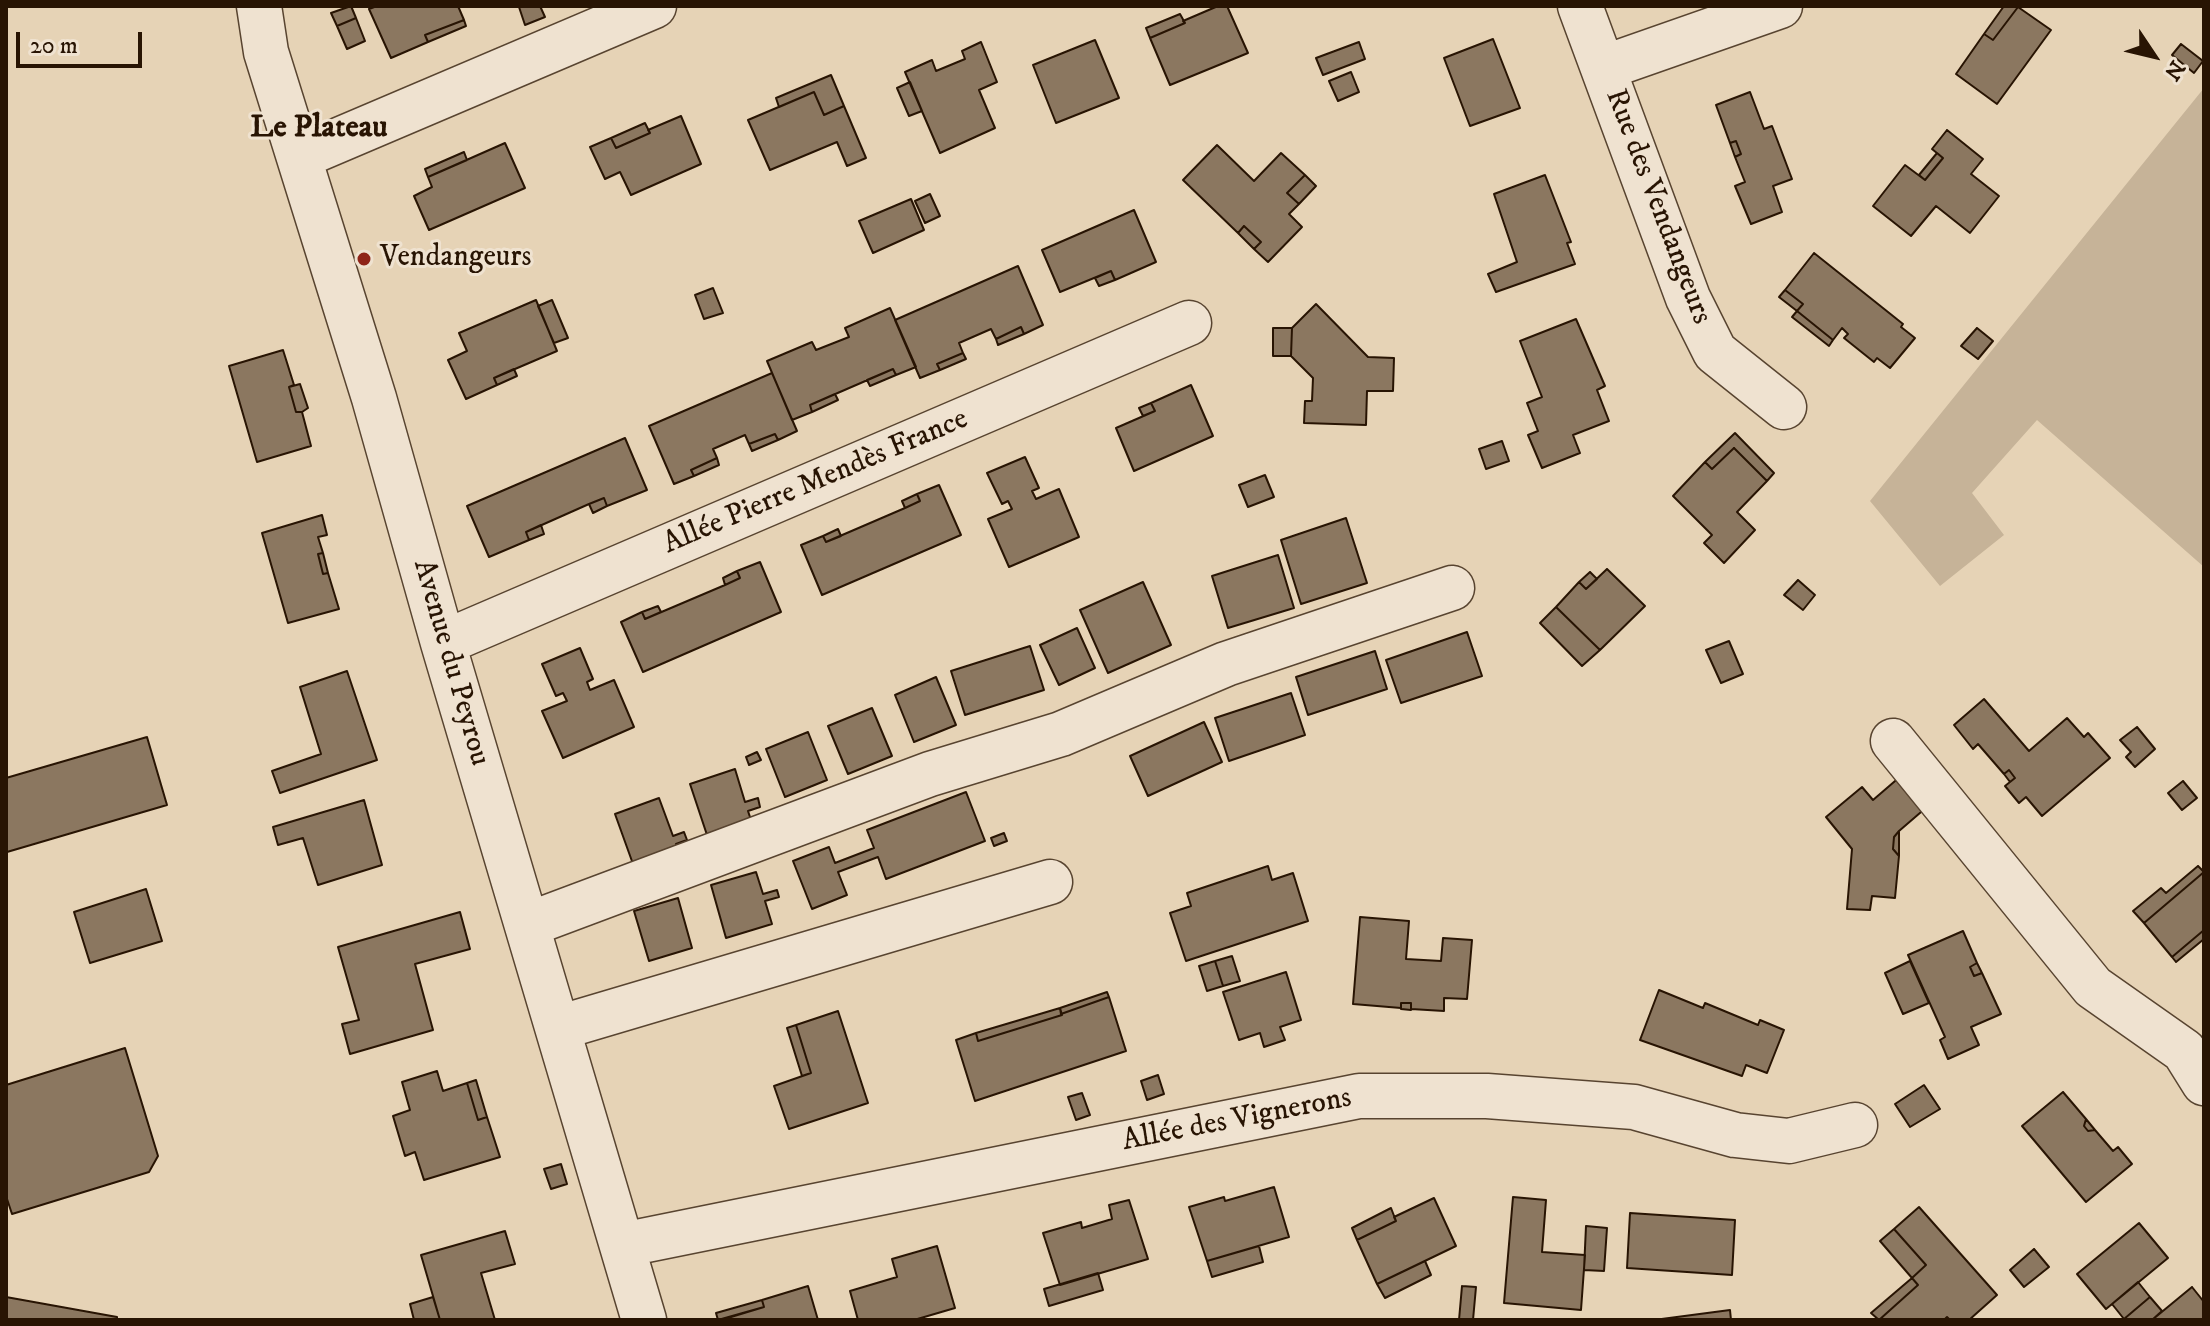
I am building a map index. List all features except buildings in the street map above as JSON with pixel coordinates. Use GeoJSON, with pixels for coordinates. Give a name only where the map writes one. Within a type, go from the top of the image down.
{"type":"FeatureCollection","features":[{"type":"Feature","properties":{"kind":"street","name":"Avenue du Peyrou"},"geometry":{"type":"LineString","coordinates":[[259,6],[266,52],[374,398],[443,643],[644,1320]]}},
{"type":"Feature","properties":{"kind":"street"},"geometry":{"type":"LineString","coordinates":[[299,157],[654,6]]}},
{"type":"Feature","properties":{"kind":"street","name":"Rue des Vendangeurs"},"geometry":{"type":"LineString","coordinates":[[1580,6],[1688,298],[1715,352],[1784,407]]}},
{"type":"Feature","properties":{"kind":"street","name":"Rue des Vendangeurs"},"geometry":{"type":"LineString","coordinates":[[1603,68],[1780,6]]}},
{"type":"Feature","properties":{"kind":"street","name":"Allée Pierre Mendès France"},"geometry":{"type":"LineString","coordinates":[[443,643],[1189,323]]}},
{"type":"Feature","properties":{"kind":"street"},"geometry":{"type":"LineString","coordinates":[[527,925],[930,774],[1061,734],[1226,664],[1452,588]]}},
{"type":"Feature","properties":{"kind":"street"},"geometry":{"type":"LineString","coordinates":[[1893,741],[2093,987],[2194,1067]]}},
{"type":"Feature","properties":{"kind":"street"},"geometry":{"type":"LineString","coordinates":[[558,1028],[1050,882]]}},
{"type":"Feature","properties":{"kind":"street","name":"Allée des Vignerons"},"geometry":{"type":"LineString","coordinates":[[622,1245],[1359,1096],[1487,1096],[1634,1107],[1735,1135],[1789,1141],[1855,1125]]}},
{"type":"Feature","properties":{"kind":"shaded area"},"geometry":{"type":"Polygon","coordinates":[[[2204,88],[2204,567],[2037,420],[1972,493],[2004,535],[1940,586],[1870,501],[2204,88]]]}},
{"type":"Feature","properties":{"kind":"place","name":"Vendangeurs"},"geometry":{"type":"Point","coordinates":[364,259]}},
{"type":"Feature","properties":{"kind":"district","name":"Le Plateau"},"geometry":{"type":"Point","coordinates":[319,129]}}]}
